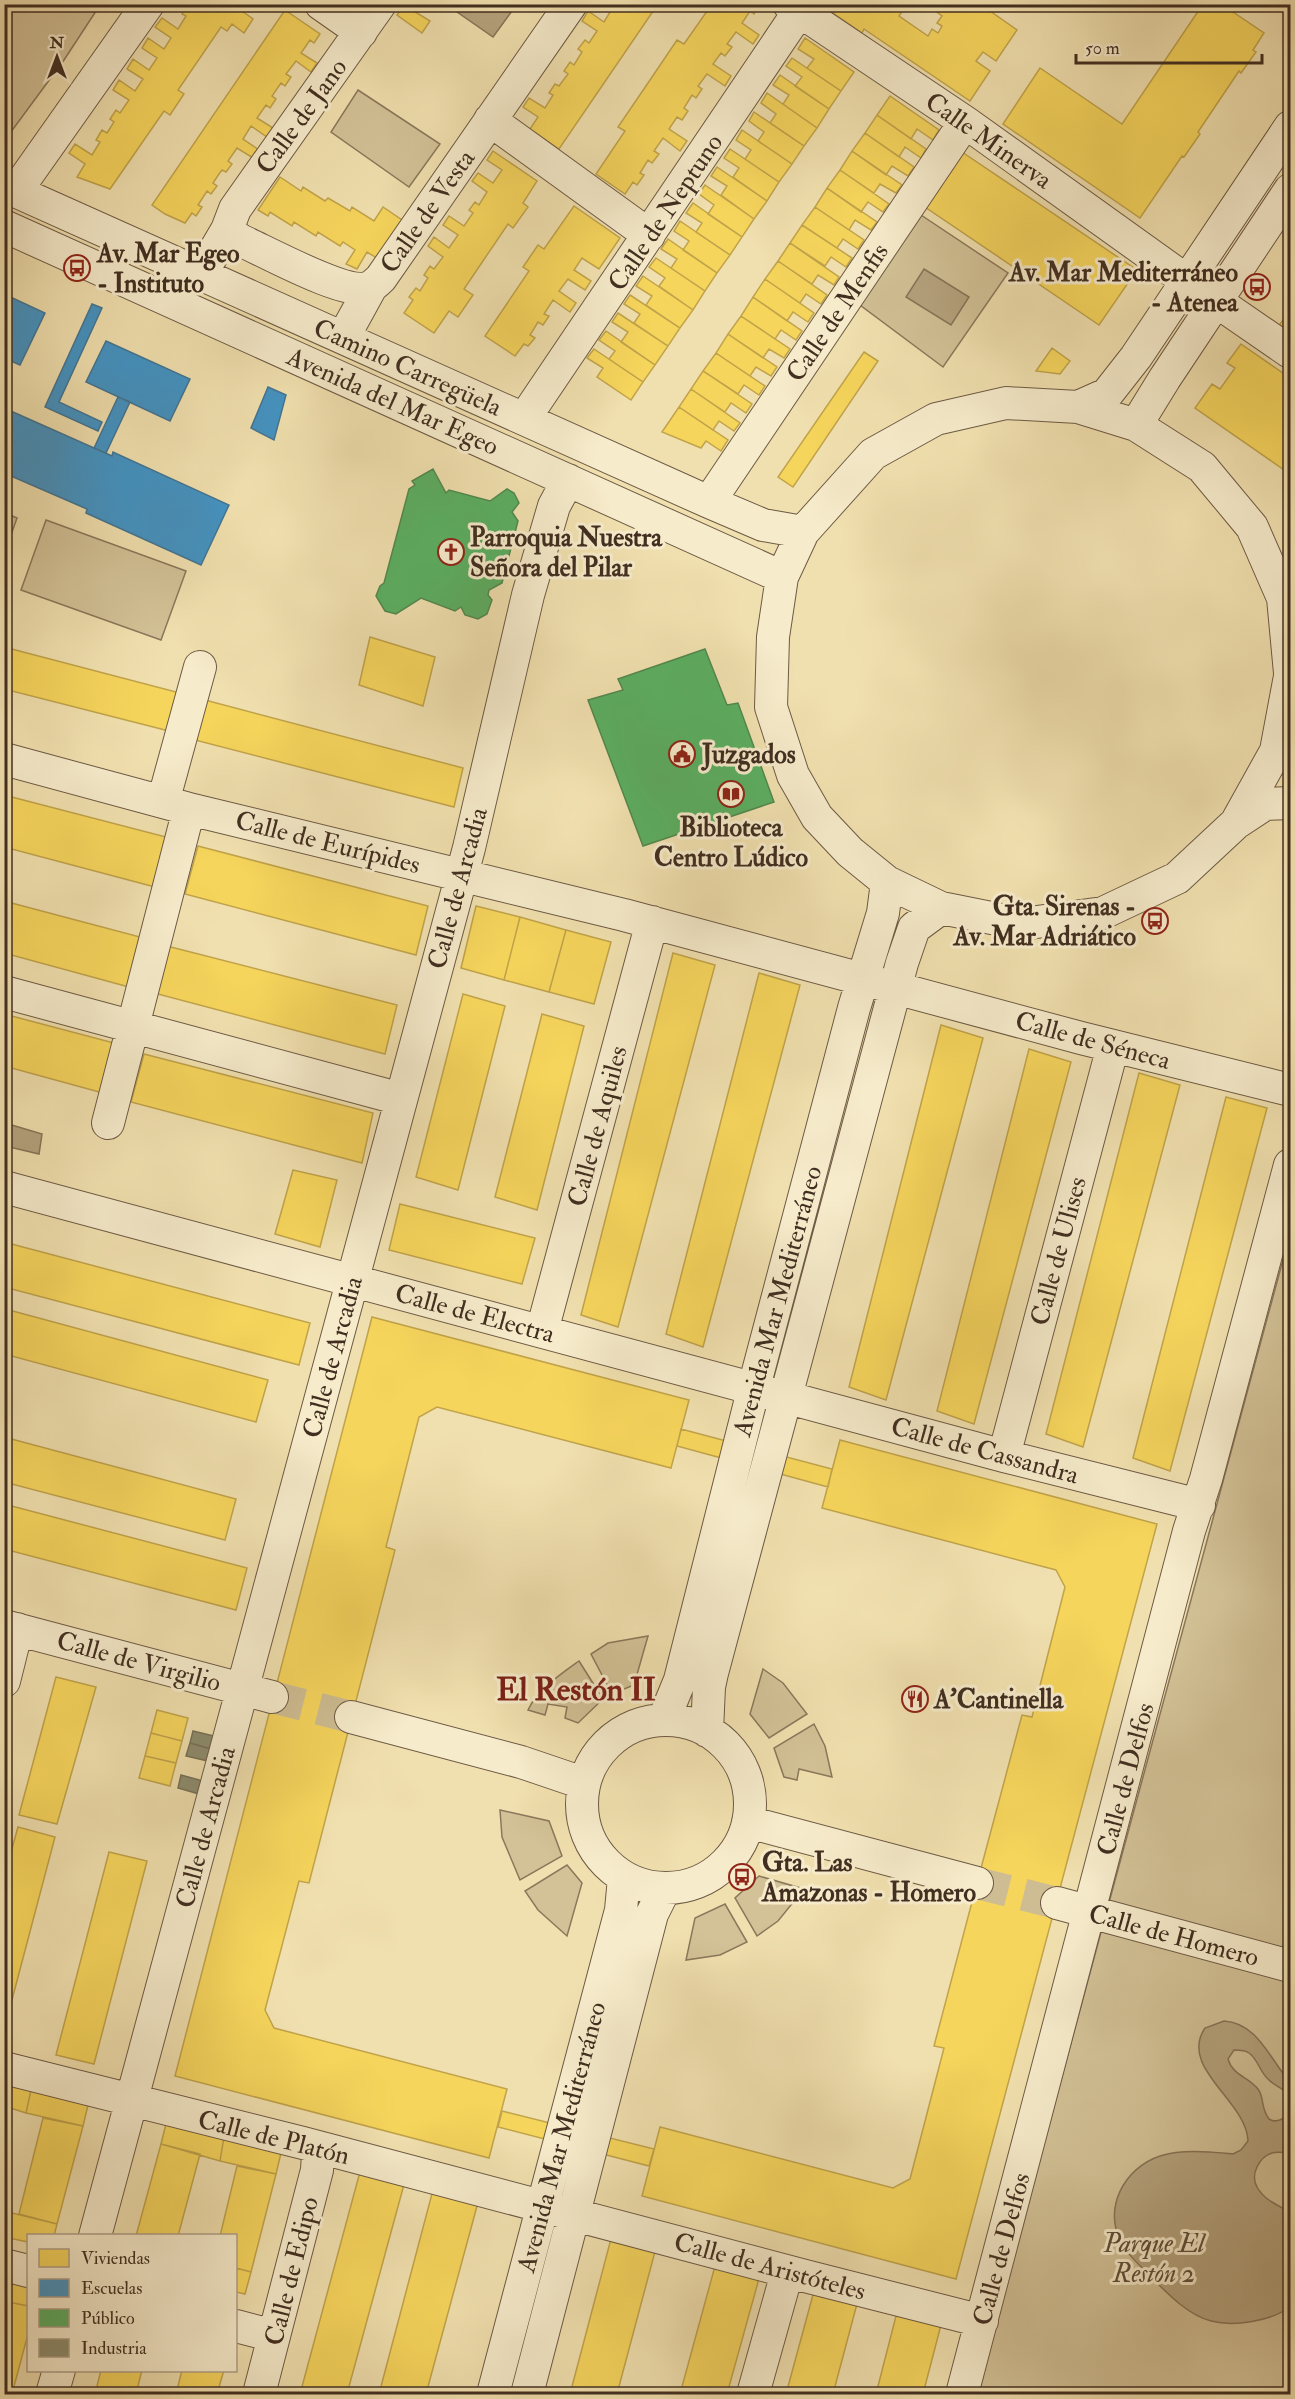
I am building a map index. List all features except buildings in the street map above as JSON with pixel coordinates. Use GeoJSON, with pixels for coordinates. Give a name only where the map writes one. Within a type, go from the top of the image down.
{"type":"FeatureCollection","features":[{"type":"Feature","properties":{"kind":"street"},"geometry":{"type":"LineString","coordinates":[[10,188],[148,4]]}},
{"type":"Feature","properties":{"kind":"street"},"geometry":{"type":"LineString","coordinates":[[321,4],[361,32]]}},
{"type":"Feature","properties":{"kind":"street","name":"Calle de Jano"},"geometry":{"type":"LineString","coordinates":[[201,274],[227,230],[235,209],[380,4]]}},
{"type":"Feature","properties":{"kind":"street","name":"Calle de Vesta"},"geometry":{"type":"LineString","coordinates":[[227,230],[240,240],[337,284],[359,289],[371,287],[381,278],[571,4]]}},
{"type":"Feature","properties":{"kind":"street","name":"Calle Minerva"},"geometry":{"type":"LineString","coordinates":[[798,7],[1290,352]]}},
{"type":"Feature","properties":{"kind":"street","name":"Calle de Neptuno"},"geometry":{"type":"LineString","coordinates":[[524,419],[649,235],[798,7]]}},
{"type":"Feature","properties":{"kind":"street"},"geometry":{"type":"LineString","coordinates":[[490,120],[649,235]]}},
{"type":"Feature","properties":{"kind":"street","name":"Calle de Menfis"},"geometry":{"type":"LineString","coordinates":[[709,502],[965,122]]}},
{"type":"Feature","properties":{"kind":"street"},"geometry":{"type":"LineString","coordinates":[[1078,406],[1107,394],[1136,357],[1290,127]]}},
{"type":"Feature","properties":{"kind":"street","name":"Camino Carregüela"},"geometry":{"type":"LineString","coordinates":[[10,188],[709,502],[763,525],[803,532]]}},
{"type":"Feature","properties":{"kind":"street"},"geometry":{"type":"LineString","coordinates":[[1136,425],[1290,190]]}},
{"type":"Feature","properties":{"kind":"street","name":"Avenida del Mar Egeo"},"geometry":{"type":"LineString","coordinates":[[4,226],[782,577]]}},
{"type":"Feature","properties":{"kind":"street"},"geometry":{"type":"LineString","coordinates":[[343,338],[371,287]]}},
{"type":"Feature","properties":{"kind":"street"},"geometry":{"type":"LineString","coordinates":[[1236,823],[1283,756],[1290,675],[1283,598],[1252,527],[1202,467],[1136,425],[1078,406],[1006,403],[936,419],[873,454],[803,532],[782,577],[773,637],[771,707],[793,775],[817,817],[850,852],[887,882],[941,909],[1022,924],[1103,914],[1177,878],[1236,823],[1264,804],[1290,803]]}},
{"type":"Feature","properties":{"kind":"street","name":"Calle de Arcadia"},"geometry":{"type":"LineString","coordinates":[[95,2234],[462,875],[528,595],[554,506],[568,480]]}},
{"type":"Feature","properties":{"kind":"street"},"geometry":{"type":"LineString","coordinates":[[108,1123],[132,1026],[176,805],[200,667]]}},
{"type":"Feature","properties":{"kind":"street","name":"Calle de Eurípides"},"geometry":{"type":"LineString","coordinates":[[4,759],[176,805],[652,922],[895,987]]}},
{"type":"Feature","properties":{"kind":"street","name":"Avenida Mar Mediterráneo"},"geometry":{"type":"LineString","coordinates":[[707,1731],[709,1687],[770,1392],[862,979],[883,914],[887,882]]}},
{"type":"Feature","properties":{"kind":"street","name":"Avenida Mar Mediterráneo"},"geometry":{"type":"LineString","coordinates":[[664,1719],[680,1680],[914,928],[941,909]]}},
{"type":"Feature","properties":{"kind":"street","name":"Calle de Aquiles"},"geometry":{"type":"LineString","coordinates":[[542,1331],[652,922]]}},
{"type":"Feature","properties":{"kind":"street","name":"Calle de Séneca"},"geometry":{"type":"LineString","coordinates":[[895,987],[1113,1046],[1290,1090]]}},
{"type":"Feature","properties":{"kind":"street"},"geometry":{"type":"LineString","coordinates":[[4,992],[401,1099]]}},
{"type":"Feature","properties":{"kind":"street","name":"Calle de Ulises"},"geometry":{"type":"LineString","coordinates":[[1004,1456],[1113,1046]]}},
{"type":"Feature","properties":{"kind":"street","name":"Calle de Delfos"},"geometry":{"type":"LineString","coordinates":[[962,2394],[1189,1531],[1199,1505],[1290,1165]]}},
{"type":"Feature","properties":{"kind":"street","name":"Calle de Electra"},"geometry":{"type":"LineString","coordinates":[[4,1187],[770,1392]]}},
{"type":"Feature","properties":{"kind":"street","name":"Calle de Cassandra"},"geometry":{"type":"LineString","coordinates":[[770,1392],[1004,1456],[1199,1505]]}},
{"type":"Feature","properties":{"kind":"street"},"geometry":{"type":"LineString","coordinates":[[4,1681],[11,1628]]}},
{"type":"Feature","properties":{"kind":"street","name":"Calle de Virgilio"},"geometry":{"type":"LineString","coordinates":[[11,1628],[272,1697]]}},
{"type":"Feature","properties":{"kind":"street"},"geometry":{"type":"LineString","coordinates":[[351,1717],[529,1764],[583,1783]]}},
{"type":"Feature","properties":{"kind":"street"},"geometry":{"type":"LineString","coordinates":[[664,1719],[686,1722],[707,1731],[728,1748],[742,1770],[749,1796],[748,1822],[740,1844],[726,1862],[708,1876],[687,1885],[664,1888],[644,1886],[624,1878],[597,1854],[582,1820],[583,1783],[599,1751],[628,1728],[664,1719]]}},
{"type":"Feature","properties":{"kind":"street"},"geometry":{"type":"LineString","coordinates":[[748,1822],[977,1883]]}},
{"type":"Feature","properties":{"kind":"street","name":"Avenida Mar Mediterráneo"},"geometry":{"type":"LineString","coordinates":[[527,2394],[558,2209],[621,1910],[624,1878]]}},
{"type":"Feature","properties":{"kind":"street","name":"Avenida Mar Mediterráneo"},"geometry":{"type":"LineString","coordinates":[[493,2394],[558,2209],[652,1914],[664,1888]]}},
{"type":"Feature","properties":{"kind":"street","name":"Calle de Homero"},"geometry":{"type":"LineString","coordinates":[[1058,1903],[1290,1966]]}},
{"type":"Feature","properties":{"kind":"street","name":"Calle de Platón"},"geometry":{"type":"LineString","coordinates":[[4,2068],[310,2144],[316,2148],[558,2209]]}},
{"type":"Feature","properties":{"kind":"street","name":"Calle de Edipo"},"geometry":{"type":"LineString","coordinates":[[259,2394],[317,2170],[316,2148]]}},
{"type":"Feature","properties":{"kind":"street","name":"Calle de Aristóteles"},"geometry":{"type":"LineString","coordinates":[[558,2209],[805,2276],[982,2320]]}},
{"type":"Feature","properties":{"kind":"street"},"geometry":{"type":"LineString","coordinates":[[4,2265],[27,2271]]}},
{"type":"Feature","properties":{"kind":"street"},"geometry":{"type":"LineString","coordinates":[[753,2394],[785,2280],[790,2276],[805,2276]]}},
{"type":"Feature","properties":{"kind":"street"},"geometry":{"type":"LineString","coordinates":[[237,2326],[274,2336]]}},
{"type":"Feature","properties":{"kind":"street"},"geometry":{"type":"LineString","coordinates":[[52,2394],[58,2372]]}},
{"type":"Feature","properties":{"kind":"green space"},"geometry":{"type":"Polygon","coordinates":[[[5,4],[100,5],[64,60],[5,140],[5,4]]]}},
{"type":"Feature","properties":{"kind":"green space"},"geometry":{"type":"Polygon","coordinates":[[[358,90],[440,144],[409,187],[331,132],[358,90]]]}},
{"type":"Feature","properties":{"kind":"green space"},"geometry":{"type":"Polygon","coordinates":[[[921,215],[1008,273],[943,367],[860,305],[921,215]]]}},
{"type":"Feature","properties":{"kind":"green space"},"geometry":{"type":"Polygon","coordinates":[[[4,513],[17,518],[5,552],[4,513]]]}},
{"type":"Feature","properties":{"kind":"green space"},"geometry":{"type":"Polygon","coordinates":[[[46,520],[186,571],[161,640],[21,590],[46,520]]]}},
{"type":"Feature","properties":{"kind":"green space","name":"Parque El Restón 2"},"geometry":{"type":"Polygon","coordinates":[[[1290,1234],[1290,2394],[976,2394],[1290,1234]]]}},
{"type":"Feature","properties":{"kind":"green space"},"geometry":{"type":"Polygon","coordinates":[[[648,1636],[634,1685],[612,1694],[591,1654],[608,1643],[648,1636]]]}},
{"type":"Feature","properties":{"kind":"green space"},"geometry":{"type":"Polygon","coordinates":[[[579,1661],[603,1699],[578,1723],[565,1718],[567,1707],[548,1704],[545,1715],[528,1710],[543,1689],[579,1661]]]}},
{"type":"Feature","properties":{"kind":"green space"},"geometry":{"type":"Polygon","coordinates":[[[763,1669],[783,1683],[807,1714],[769,1738],[750,1714],[763,1669]]]}},
{"type":"Feature","properties":{"kind":"green space"},"geometry":{"type":"Polygon","coordinates":[[[814,1724],[825,1746],[832,1777],[799,1769],[797,1780],[784,1777],[774,1748],[814,1724]]]}},
{"type":"Feature","properties":{"kind":"green space"},"geometry":{"type":"Polygon","coordinates":[[[500,1810],[549,1821],[562,1856],[520,1880],[502,1837],[500,1810]]]}},
{"type":"Feature","properties":{"kind":"green space"},"geometry":{"type":"Polygon","coordinates":[[[567,1865],[582,1883],[567,1936],[538,1910],[525,1891],[567,1865]]]}},
{"type":"Feature","properties":{"kind":"green space"},"geometry":{"type":"Polygon","coordinates":[[[759,1876],[804,1889],[778,1921],[757,1936],[735,1898],[759,1876]]]}},
{"type":"Feature","properties":{"kind":"green space"},"geometry":{"type":"Polygon","coordinates":[[[725,1904],[747,1942],[720,1955],[686,1960],[695,1918],[725,1904]]]}},
{"type":"Feature","properties":{"kind":"shaded area"},"geometry":{"type":"Polygon","coordinates":[[[447,5],[502,5],[512,11],[493,37],[447,5]]]}},
{"type":"Feature","properties":{"kind":"shaded area"},"geometry":{"type":"Polygon","coordinates":[[[924,269],[969,297],[951,325],[906,297],[924,269]]]}},
{"type":"Feature","properties":{"kind":"shaded area"},"geometry":{"type":"Polygon","coordinates":[[[5,1123],[42,1134],[39,1154],[5,1146],[5,1123]]]}},
{"type":"Feature","properties":{"kind":"shaded area"},"geometry":{"type":"Polygon","coordinates":[[[1224,2021],[1236,2023],[1255,2035],[1290,2082],[1290,2099],[1284,2090],[1266,2077],[1249,2053],[1234,2050],[1228,2059],[1237,2073],[1258,2089],[1264,2111],[1269,2119],[1281,2120],[1290,2111],[1290,2153],[1277,2152],[1263,2158],[1255,2172],[1255,2182],[1264,2196],[1290,2212],[1290,2307],[1273,2316],[1241,2323],[1211,2321],[1194,2314],[1179,2303],[1128,2253],[1116,2231],[1114,2217],[1120,2191],[1136,2170],[1147,2162],[1178,2152],[1233,2154],[1241,2150],[1248,2141],[1245,2126],[1237,2112],[1206,2071],[1200,2057],[1199,2043],[1205,2028],[1224,2021]]]}},
{"type":"Feature","properties":{"kind":"tunnel"},"geometry":{"type":"LineString","coordinates":[[272,1697],[351,1717]]}},
{"type":"Feature","properties":{"kind":"tunnel"},"geometry":{"type":"LineString","coordinates":[[977,1883],[1057,1903]]}},
{"type":"Feature","properties":{"kind":"place","name":"Av. Mar Egeo - Instituto"},"geometry":{"type":"Point","coordinates":[77,268]}},
{"type":"Feature","properties":{"kind":"place","name":"Av. Mar Mediterráneo - Atenea"},"geometry":{"type":"Point","coordinates":[1257,287]}},
{"type":"Feature","properties":{"kind":"place","name":"Parroquia Nuestra Señora del Pilar"},"geometry":{"type":"Point","coordinates":[451,552]}},
{"type":"Feature","properties":{"kind":"place","name":"Juzgados"},"geometry":{"type":"Point","coordinates":[682,754]}},
{"type":"Feature","properties":{"kind":"place","name":"Biblioteca Centro Lúdico"},"geometry":{"type":"Point","coordinates":[731,794]}},
{"type":"Feature","properties":{"kind":"place","name":"Gta. Sirenas - Av. Mar Adriático"},"geometry":{"type":"Point","coordinates":[1155,921]}},
{"type":"Feature","properties":{"kind":"place","name":"A'Cantinella"},"geometry":{"type":"Point","coordinates":[915,1699]}},
{"type":"Feature","properties":{"kind":"place","name":"Gta. Las Amazonas - Homero"},"geometry":{"type":"Point","coordinates":[742,1877]}},
{"type":"Feature","properties":{"kind":"district","name":"El Restón II"},"geometry":{"type":"Point","coordinates":[576,1689]}}]}
